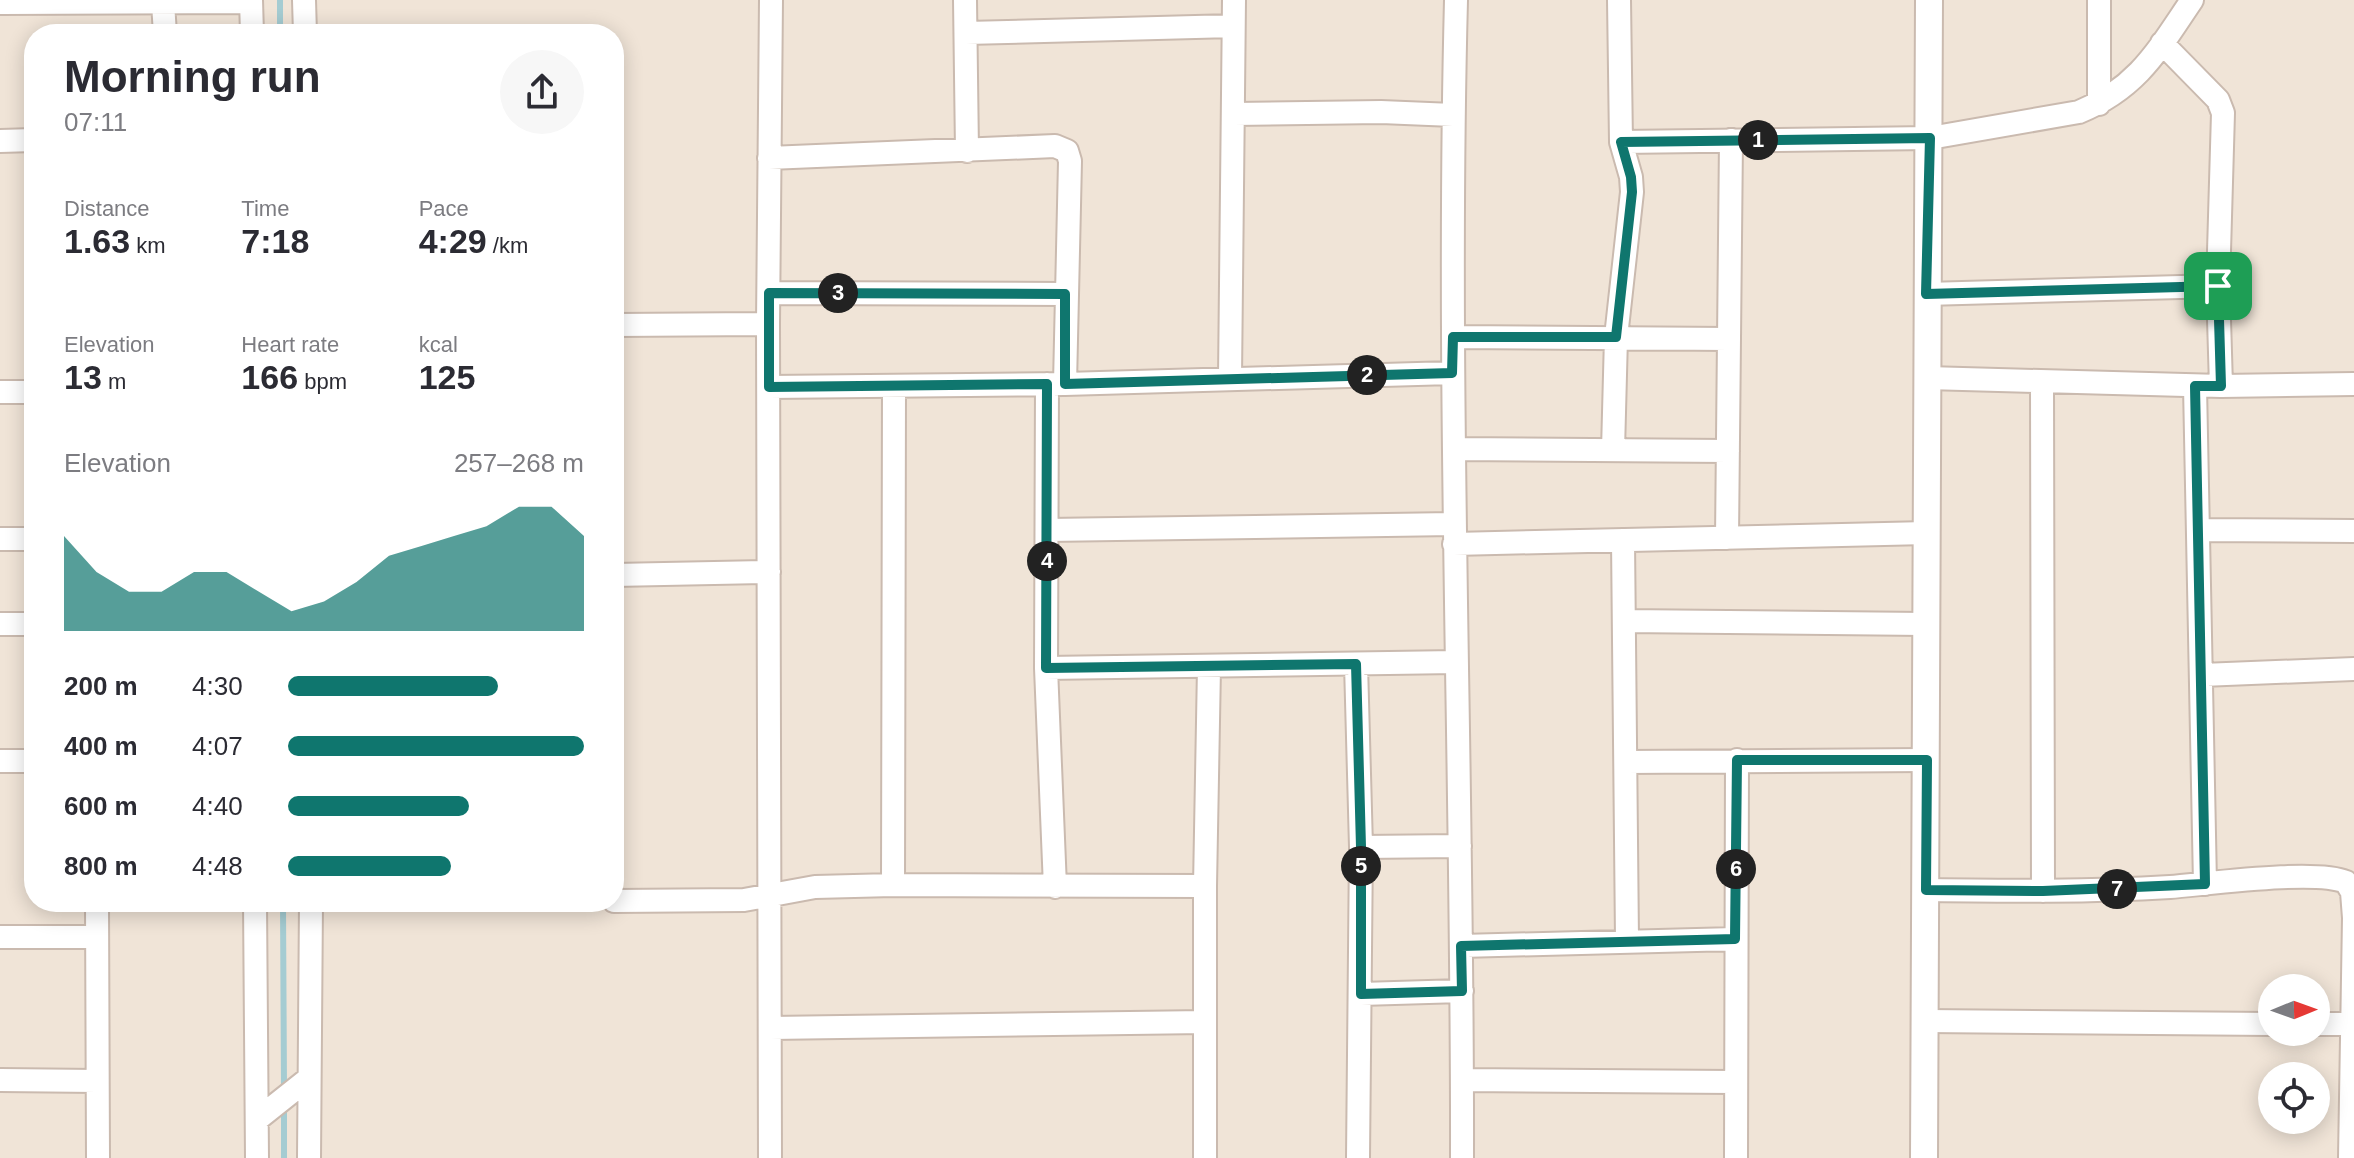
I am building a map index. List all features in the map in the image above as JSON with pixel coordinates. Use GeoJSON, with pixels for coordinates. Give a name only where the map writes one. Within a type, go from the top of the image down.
{"type":"FeatureCollection","features":[{"type":"Feature","properties":{"kind":"street"},"geometry":{"type":"LineString","coordinates":[[304,0],[305,24]]}},
{"type":"Feature","properties":{"kind":"street"},"geometry":{"type":"LineString","coordinates":[[770,1158],[768,324],[771,0]]}},
{"type":"Feature","properties":{"kind":"street"},"geometry":{"type":"LineString","coordinates":[[965,0],[967,151]]}},
{"type":"Feature","properties":{"kind":"street"},"geometry":{"type":"LineString","coordinates":[[1230,378],[1234,0]]}},
{"type":"Feature","properties":{"kind":"street"},"geometry":{"type":"LineString","coordinates":[[1456,0],[1452,373],[1462,1158]]}},
{"type":"Feature","properties":{"kind":"street"},"geometry":{"type":"LineString","coordinates":[[1613,450],[1616,337],[1632,192],[1621,142],[1619,0]]}},
{"type":"Feature","properties":{"kind":"street"},"geometry":{"type":"LineString","coordinates":[[1924,1158],[1929,0]]}},
{"type":"Feature","properties":{"kind":"street"},"geometry":{"type":"LineString","coordinates":[[2099,0],[2099,104]]}},
{"type":"Feature","properties":{"kind":"street"},"geometry":{"type":"LineString","coordinates":[[1621,142],[1930,138],[2079,112],[2099,104],[2134,80],[2192,0]]}},
{"type":"Feature","properties":{"kind":"street"},"geometry":{"type":"LineString","coordinates":[[0,3],[251,1],[252,24]]}},
{"type":"Feature","properties":{"kind":"street"},"geometry":{"type":"LineString","coordinates":[[163,3],[164,24]]}},
{"type":"Feature","properties":{"kind":"street"},"geometry":{"type":"LineString","coordinates":[[966,33],[1233,26]]}},
{"type":"Feature","properties":{"kind":"street"},"geometry":{"type":"LineString","coordinates":[[2162,43],[2218,100],[2223,113],[2218,286],[2221,386]]}},
{"type":"Feature","properties":{"kind":"street"},"geometry":{"type":"LineString","coordinates":[[1234,114],[1381,112],[1453,115]]}},
{"type":"Feature","properties":{"kind":"street"},"geometry":{"type":"LineString","coordinates":[[0,141],[24,140]]}},
{"type":"Feature","properties":{"kind":"street"},"geometry":{"type":"LineString","coordinates":[[1727,538],[1731,140]]}},
{"type":"Feature","properties":{"kind":"street"},"geometry":{"type":"LineString","coordinates":[[769,158],[1055,146],[1067,151],[1070,161],[1065,294],[1056,384],[1048,530],[1046,668],[1055,887]]}},
{"type":"Feature","properties":{"kind":"street"},"geometry":{"type":"LineString","coordinates":[[1926,294],[2218,286]]}},
{"type":"Feature","properties":{"kind":"street"},"geometry":{"type":"LineString","coordinates":[[769,293],[1065,294]]}},
{"type":"Feature","properties":{"kind":"street"},"geometry":{"type":"LineString","coordinates":[[624,325],[768,324]]}},
{"type":"Feature","properties":{"kind":"street"},"geometry":{"type":"LineString","coordinates":[[1453,337],[1729,339]]}},
{"type":"Feature","properties":{"kind":"street"},"geometry":{"type":"LineString","coordinates":[[769,387],[1056,384],[1452,373]]}},
{"type":"Feature","properties":{"kind":"street"},"geometry":{"type":"LineString","coordinates":[[1927,378],[2195,386],[2354,384]]}},
{"type":"Feature","properties":{"kind":"street"},"geometry":{"type":"LineString","coordinates":[[2042,383],[2043,891]]}},
{"type":"Feature","properties":{"kind":"street"},"geometry":{"type":"LineString","coordinates":[[893,885],[894,386]]}},
{"type":"Feature","properties":{"kind":"street"},"geometry":{"type":"LineString","coordinates":[[2195,386],[2205,884]]}},
{"type":"Feature","properties":{"kind":"street"},"geometry":{"type":"LineString","coordinates":[[0,392],[24,392]]}},
{"type":"Feature","properties":{"kind":"street"},"geometry":{"type":"LineString","coordinates":[[1454,449],[1728,451]]}},
{"type":"Feature","properties":{"kind":"street"},"geometry":{"type":"LineString","coordinates":[[1048,530],[1453,534],[1623,540],[1927,533]]}},
{"type":"Feature","properties":{"kind":"street"},"geometry":{"type":"LineString","coordinates":[[2198,530],[2354,531]]}},
{"type":"Feature","properties":{"kind":"street"},"geometry":{"type":"LineString","coordinates":[[0,539],[24,539]]}},
{"type":"Feature","properties":{"kind":"street"},"geometry":{"type":"LineString","coordinates":[[1623,540],[1627,940]]}},
{"type":"Feature","properties":{"kind":"street"},"geometry":{"type":"LineString","coordinates":[[624,575],[769,572]]}},
{"type":"Feature","properties":{"kind":"street"},"geometry":{"type":"LineString","coordinates":[[1624,621],[1925,624]]}},
{"type":"Feature","properties":{"kind":"street"},"geometry":{"type":"LineString","coordinates":[[0,624],[24,624]]}},
{"type":"Feature","properties":{"kind":"street"},"geometry":{"type":"LineString","coordinates":[[1046,668],[1456,662]]}},
{"type":"Feature","properties":{"kind":"street"},"geometry":{"type":"LineString","coordinates":[[1356,664],[1361,847],[1358,1158]]}},
{"type":"Feature","properties":{"kind":"street"},"geometry":{"type":"LineString","coordinates":[[1205,1158],[1209,667]]}},
{"type":"Feature","properties":{"kind":"street"},"geometry":{"type":"LineString","coordinates":[[2202,675],[2354,669]]}},
{"type":"Feature","properties":{"kind":"street"},"geometry":{"type":"LineString","coordinates":[[1736,1158],[1737,760]]}},
{"type":"Feature","properties":{"kind":"street"},"geometry":{"type":"LineString","coordinates":[[1626,762],[1927,760]]}},
{"type":"Feature","properties":{"kind":"street"},"geometry":{"type":"LineString","coordinates":[[0,761],[24,761]]}},
{"type":"Feature","properties":{"kind":"street"},"geometry":{"type":"LineString","coordinates":[[1361,847],[1460,846]]}},
{"type":"Feature","properties":{"kind":"street"},"geometry":{"type":"LineString","coordinates":[[1926,890],[2043,891],[2288,878],[2328,878],[2346,882],[2352,892],[2354,918],[2350,1158]]}},
{"type":"Feature","properties":{"kind":"street"},"geometry":{"type":"LineString","coordinates":[[624,901],[744,900],[815,887],[1205,886]]}},
{"type":"Feature","properties":{"kind":"street"},"geometry":{"type":"LineString","coordinates":[[97,912],[98,1158]]}},
{"type":"Feature","properties":{"kind":"street"},"geometry":{"type":"LineString","coordinates":[[255,912],[257,1158]]}},
{"type":"Feature","properties":{"kind":"street"},"geometry":{"type":"LineString","coordinates":[[309,1158],[311,912]]}},
{"type":"Feature","properties":{"kind":"street"},"geometry":{"type":"LineString","coordinates":[[0,937],[97,937]]}},
{"type":"Feature","properties":{"kind":"street"},"geometry":{"type":"LineString","coordinates":[[1461,946],[1735,939]]}},
{"type":"Feature","properties":{"kind":"street"},"geometry":{"type":"LineString","coordinates":[[1361,994],[1462,991]]}},
{"type":"Feature","properties":{"kind":"street"},"geometry":{"type":"LineString","coordinates":[[1926,1021],[2258,1024]]}},
{"type":"Feature","properties":{"kind":"street"},"geometry":{"type":"LineString","coordinates":[[771,1028],[1205,1022]]}},
{"type":"Feature","properties":{"kind":"street"},"geometry":{"type":"LineString","coordinates":[[2330,1024],[2351,1024]]}},
{"type":"Feature","properties":{"kind":"street"},"geometry":{"type":"LineString","coordinates":[[259,1118],[308,1079]]}},
{"type":"Feature","properties":{"kind":"street"},"geometry":{"type":"LineString","coordinates":[[0,1080],[97,1081]]}},
{"type":"Feature","properties":{"kind":"street"},"geometry":{"type":"LineString","coordinates":[[1462,1080],[1734,1082]]}},
{"type":"Feature","properties":{"kind":"shaded area"},"geometry":{"type":"Polygon","coordinates":[[[0,0],[2354,0],[2354,1158],[0,1158],[0,0]]]}},
{"type":"Feature","properties":{"kind":"waterway"},"geometry":{"type":"LineString","coordinates":[[280,0],[280,24]]}},
{"type":"Feature","properties":{"kind":"waterway"},"geometry":{"type":"LineString","coordinates":[[283,912],[284,1090]]}},
{"type":"Feature","properties":{"kind":"waterway"},"geometry":{"type":"LineString","coordinates":[[284,1106],[284,1158]]}},
{"type":"Feature","properties":{"kind":"route"},"geometry":{"type":"LineString","coordinates":[[1930,138],[1926,294],[2218,286],[2221,386],[2195,386],[2205,884],[2043,891],[1926,890],[1927,760],[1737,760],[1735,939],[1461,946],[1462,991],[1361,994],[1356,664],[1046,668],[1047,384],[769,387],[769,293],[1065,294],[1065,384],[1452,373],[1453,337],[1616,337],[1632,192],[1621,142],[1930,138]]}}]}
